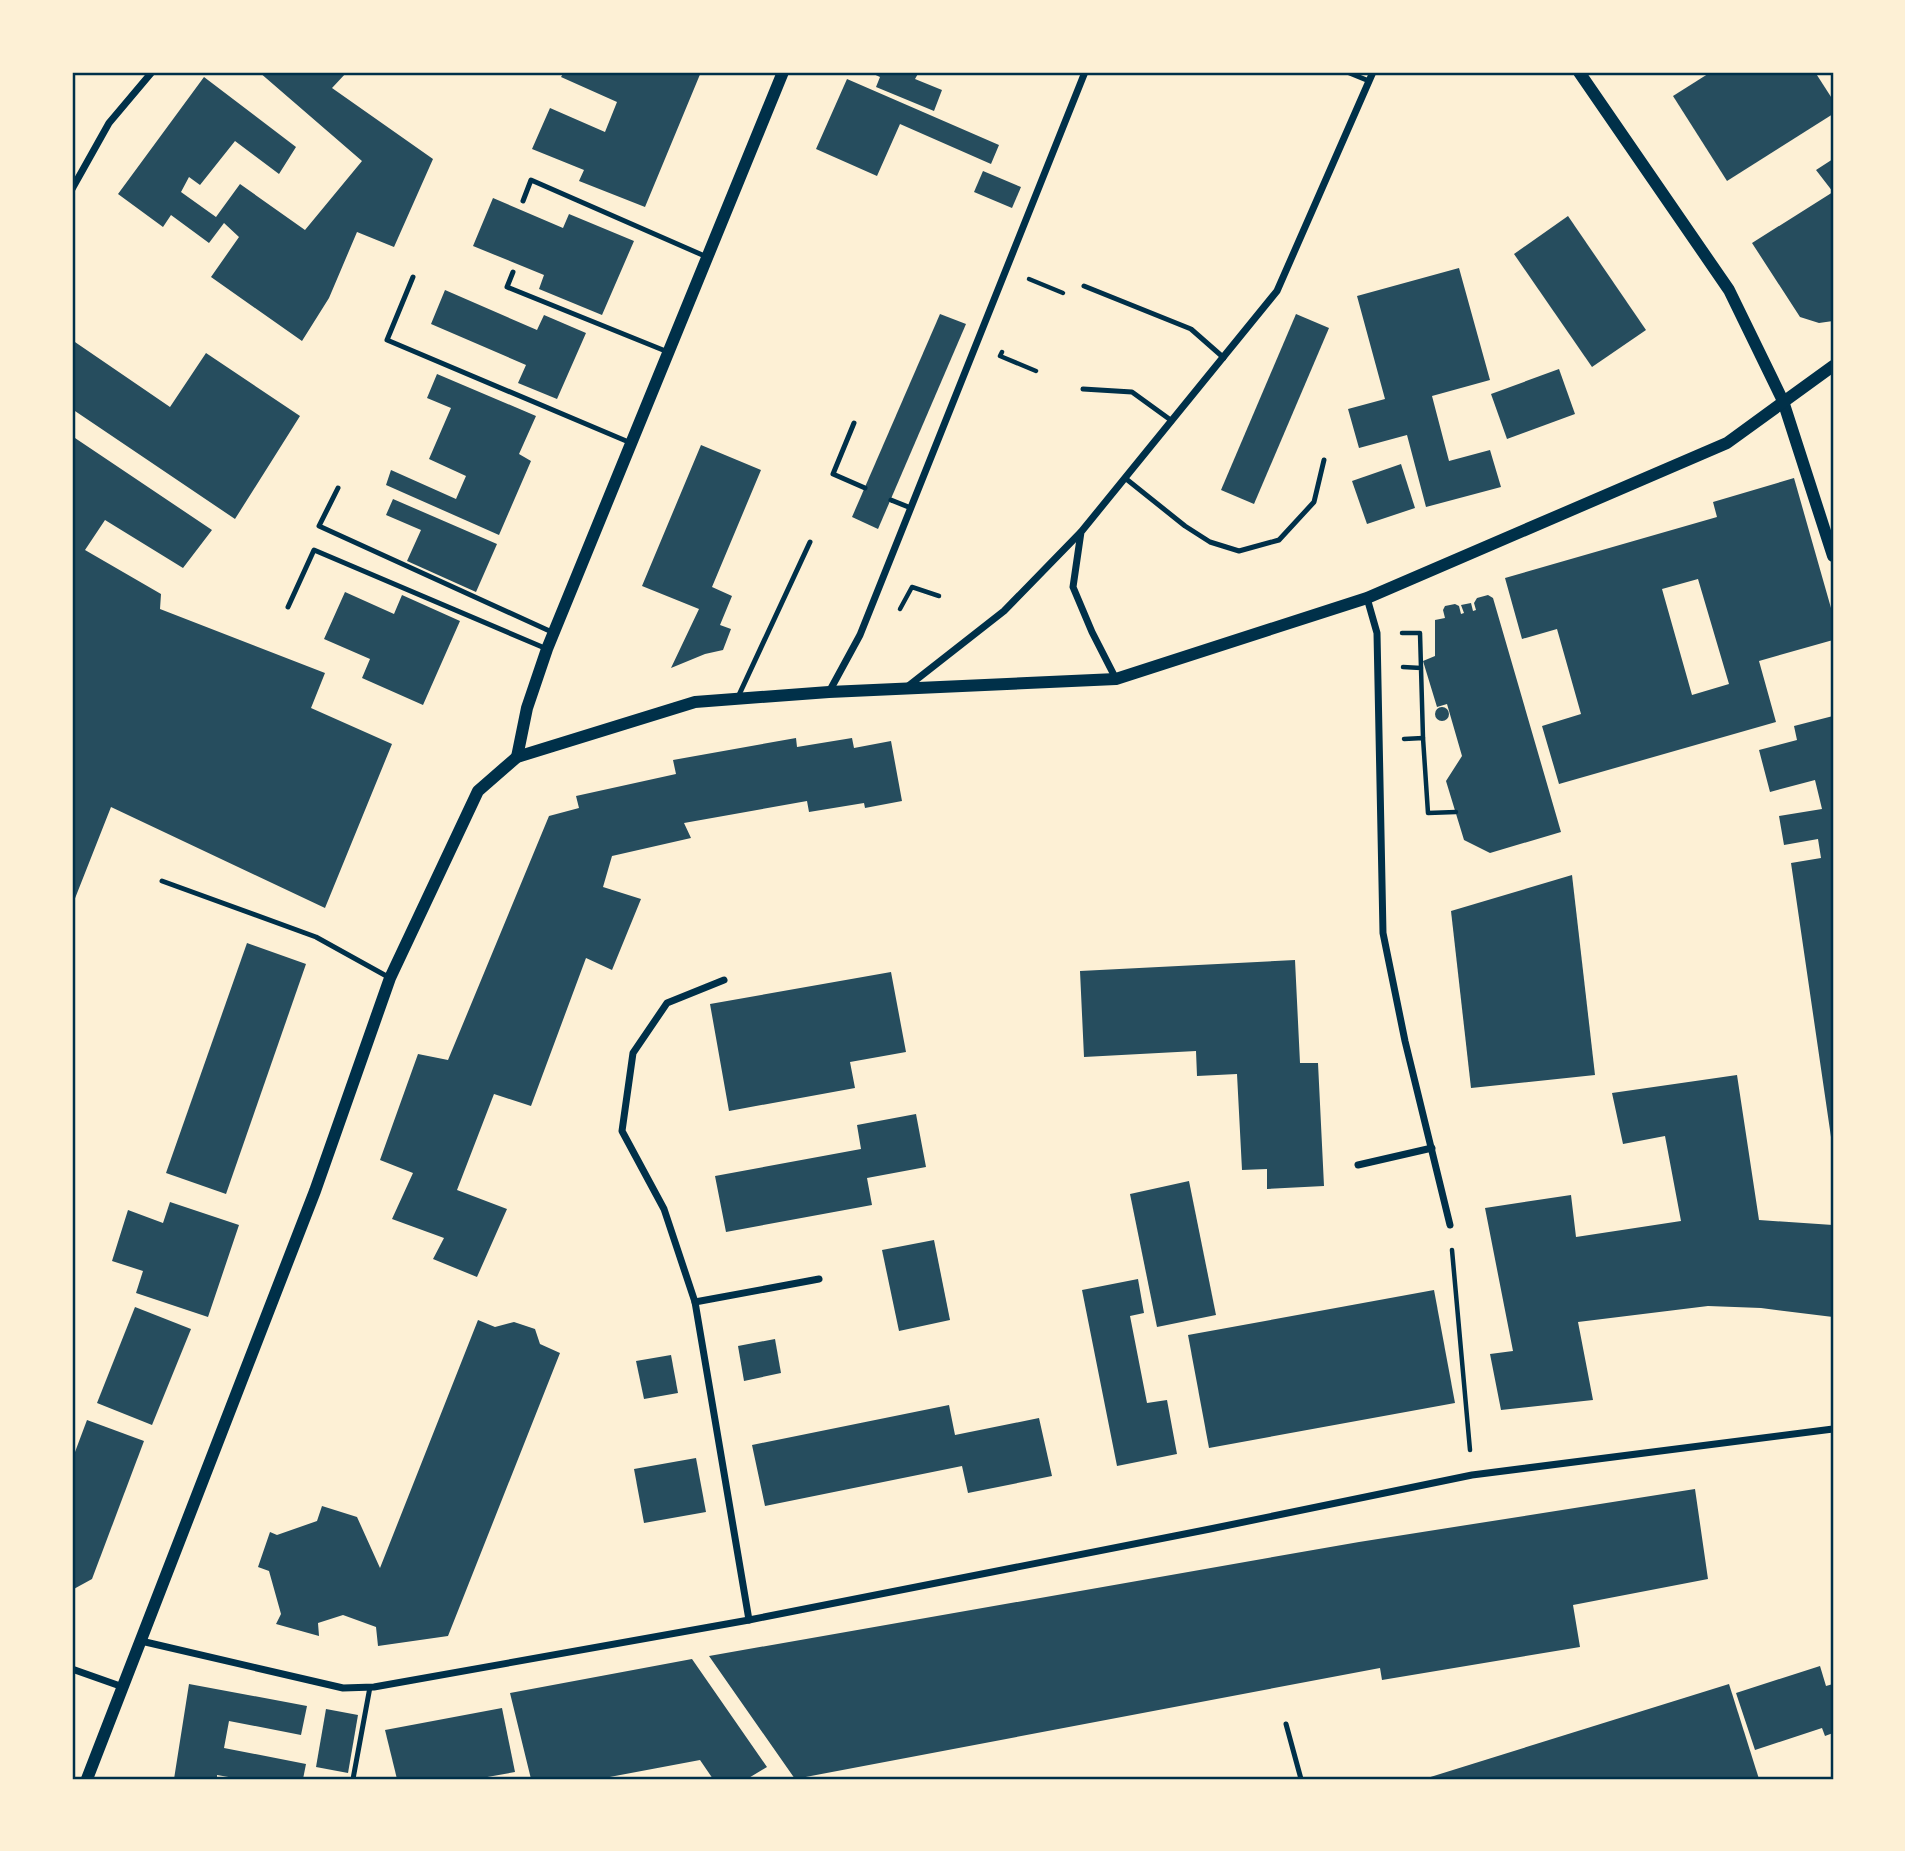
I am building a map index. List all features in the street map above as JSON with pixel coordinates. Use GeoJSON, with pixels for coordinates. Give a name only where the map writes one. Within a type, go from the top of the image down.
{"type":"FeatureCollection","features":[{"type":"Feature","properties":{"kind":"street"},"geometry":{"type":"LineString","coordinates":[[72,189],[109,123],[152,72]]}},
{"type":"Feature","properties":{"kind":"street"},"geometry":{"type":"LineString","coordinates":[[517,757],[527,708],[547,649],[783,72]]}},
{"type":"Feature","properties":{"kind":"street"},"geometry":{"type":"LineString","coordinates":[[829,692],[860,635],[1085,72]]}},
{"type":"Feature","properties":{"kind":"street"},"geometry":{"type":"LineString","coordinates":[[903,690],[1004,611],[1081,532],[1277,291],[1373,72]]}},
{"type":"Feature","properties":{"kind":"street"},"geometry":{"type":"LineString","coordinates":[[1579,72],[1729,290],[1783,401],[1833,556]]}},
{"type":"Feature","properties":{"kind":"street"},"geometry":{"type":"LineString","coordinates":[[87,1779],[315,1192],[390,978],[478,791],[517,757],[695,702],[829,692],[1116,679],[1367,598],[1727,443],[1833,366]]}},
{"type":"Feature","properties":{"kind":"street"},"geometry":{"type":"LineString","coordinates":[[1081,532],[1073,587],[1116,679]]}},
{"type":"Feature","properties":{"kind":"street"},"geometry":{"type":"LineString","coordinates":[[1367,598],[1377,633],[1383,933],[1405,1041],[1450,1225]]}},
{"type":"Feature","properties":{"kind":"street"},"geometry":{"type":"LineString","coordinates":[[724,980],[667,1003],[633,1053],[622,1131],[664,1209],[695,1302],[749,1620]]}},
{"type":"Feature","properties":{"kind":"street"},"geometry":{"type":"LineString","coordinates":[[1358,1164],[1432,1148]]}},
{"type":"Feature","properties":{"kind":"street"},"geometry":{"type":"LineString","coordinates":[[695,1302],[819,1279]]}},
{"type":"Feature","properties":{"kind":"street"},"geometry":{"type":"LineString","coordinates":[[141,1641],[343,1688],[370,1687],[749,1620],[1472,1475],[1833,1429]]}},
{"type":"Feature","properties":{"kind":"street"},"geometry":{"type":"LineString","coordinates":[[72,1669],[123,1687]]}},
{"type":"Feature","properties":{"kind":"lane"},"geometry":{"type":"LineString","coordinates":[[1348,72],[1369,81]]}},
{"type":"Feature","properties":{"kind":"lane"},"geometry":{"type":"LineString","coordinates":[[523,201],[531,180],[707,257]]}},
{"type":"Feature","properties":{"kind":"lane"},"geometry":{"type":"LineString","coordinates":[[513,272],[506,287],[668,352]]}},
{"type":"Feature","properties":{"kind":"lane"},"geometry":{"type":"LineString","coordinates":[[413,277],[387,340],[631,443]]}},
{"type":"Feature","properties":{"kind":"lane"},"geometry":{"type":"LineString","coordinates":[[1084,286],[1191,328],[1224,358]]}},
{"type":"Feature","properties":{"kind":"lane"},"geometry":{"type":"LineString","coordinates":[[1083,389],[1132,391],[1172,421]]}},
{"type":"Feature","properties":{"kind":"lane"},"geometry":{"type":"LineString","coordinates":[[854,423],[833,474],[865,488]]}},
{"type":"Feature","properties":{"kind":"lane"},"geometry":{"type":"LineString","coordinates":[[1125,478],[1185,526],[1210,542],[1239,551],[1279,540],[1314,502],[1324,460]]}},
{"type":"Feature","properties":{"kind":"lane"},"geometry":{"type":"LineString","coordinates":[[338,488],[319,526],[554,633]]}},
{"type":"Feature","properties":{"kind":"lane"},"geometry":{"type":"LineString","coordinates":[[891,500],[911,509]]}},
{"type":"Feature","properties":{"kind":"lane"},"geometry":{"type":"LineString","coordinates":[[738,697],[810,542]]}},
{"type":"Feature","properties":{"kind":"lane"},"geometry":{"type":"LineString","coordinates":[[288,607],[314,550],[547,649]]}},
{"type":"Feature","properties":{"kind":"lane"},"geometry":{"type":"LineString","coordinates":[[162,881],[316,937],[390,978]]}},
{"type":"Feature","properties":{"kind":"lane"},"geometry":{"type":"LineString","coordinates":[[353,1779],[370,1687]]}},
{"type":"Feature","properties":{"kind":"lane"},"geometry":{"type":"LineString","coordinates":[[1286,1724],[1301,1779]]}},
{"type":"Feature","properties":{"kind":"path"},"geometry":{"type":"LineString","coordinates":[[1004,346],[1000,356],[1036,372]]}},
{"type":"Feature","properties":{"kind":"path"},"geometry":{"type":"LineString","coordinates":[[1377,633],[1420,633],[1428,813],[1456,812]]}},
{"type":"Feature","properties":{"kind":"path"},"geometry":{"type":"LineString","coordinates":[[1377,667],[1421,668]]}},
{"type":"Feature","properties":{"kind":"path"},"geometry":{"type":"LineString","coordinates":[[1379,740],[1423,738]]}},
{"type":"Feature","properties":{"kind":"path"},"geometry":{"type":"LineString","coordinates":[[1450,1225],[1472,1475]]}},
{"type":"Feature","properties":{"kind":"building"},"geometry":{"type":"Polygon","coordinates":[[[259,72],[347,72],[332,88],[433,159],[394,247],[357,232],[329,298],[302,341],[211,277],[239,237],[224,223],[209,243],[171,215],[163,227],[118,194],[204,77],[296,147],[279,174],[235,141],[200,185],[189,177],[181,192],[216,217],[240,184],[305,230],[362,161],[259,72]]]}},
{"type":"Feature","properties":{"kind":"building"},"geometry":{"type":"Polygon","coordinates":[[[564,72],[701,72],[645,207],[579,181],[584,170],[532,149],[550,108],[605,132],[617,102],[561,77],[564,72]]]}},
{"type":"Feature","properties":{"kind":"building"},"geometry":{"type":"Polygon","coordinates":[[[869,72],[919,72],[915,79],[942,90],[934,111],[876,87],[880,77],[869,72]]]}},
{"type":"Feature","properties":{"kind":"building"},"geometry":{"type":"Polygon","coordinates":[[[1711,72],[1815,72],[1833,100],[1833,114],[1727,181],[1673,96],[1711,72]]]}},
{"type":"Feature","properties":{"kind":"building"},"geometry":{"type":"Polygon","coordinates":[[[847,79],[999,145],[991,164],[900,124],[877,176],[816,149],[847,79]]]}},
{"type":"Feature","properties":{"kind":"building"},"geometry":{"type":"Polygon","coordinates":[[[1833,159],[1833,192],[1816,170],[1833,159]]]}},
{"type":"Feature","properties":{"kind":"building"},"geometry":{"type":"Polygon","coordinates":[[[983,171],[1021,187],[1012,208],[974,192],[983,171]]]}},
{"type":"Feature","properties":{"kind":"building"},"geometry":{"type":"Polygon","coordinates":[[[1833,192],[1833,321],[1819,323],[1800,317],[1752,243],[1833,192]]]}},
{"type":"Feature","properties":{"kind":"building"},"geometry":{"type":"Polygon","coordinates":[[[493,198],[563,228],[569,214],[634,241],[602,315],[539,289],[544,275],[473,246],[493,198]]]}},
{"type":"Feature","properties":{"kind":"building"},"geometry":{"type":"Polygon","coordinates":[[[1568,216],[1646,330],[1592,367],[1514,254],[1568,216]]]}},
{"type":"Feature","properties":{"kind":"building"},"geometry":{"type":"Polygon","coordinates":[[[1459,268],[1490,380],[1432,396],[1449,461],[1490,450],[1501,487],[1426,507],[1407,435],[1359,448],[1348,409],[1385,399],[1357,296],[1459,268]]]}},
{"type":"Feature","properties":{"kind":"building"},"geometry":{"type":"Polygon","coordinates":[[[445,290],[537,330],[544,315],[586,333],[557,399],[518,383],[526,365],[431,324],[445,290]]]}},
{"type":"Feature","properties":{"kind":"building"},"geometry":{"type":"Polygon","coordinates":[[[940,314],[966,324],[878,529],[852,517],[940,314]]]}},
{"type":"Feature","properties":{"kind":"building"},"geometry":{"type":"Polygon","coordinates":[[[1296,314],[1329,328],[1254,504],[1221,490],[1296,314]]]}},
{"type":"Feature","properties":{"kind":"building"},"geometry":{"type":"Polygon","coordinates":[[[72,340],[170,407],[206,353],[300,416],[235,519],[72,409],[72,340]]]}},
{"type":"Feature","properties":{"kind":"building"},"geometry":{"type":"Polygon","coordinates":[[[1559,369],[1575,414],[1507,439],[1491,394],[1559,369]]]}},
{"type":"Feature","properties":{"kind":"building"},"geometry":{"type":"Polygon","coordinates":[[[437,374],[536,416],[519,454],[531,461],[499,535],[386,485],[391,470],[456,499],[466,476],[429,459],[451,408],[427,398],[437,374]]]}},
{"type":"Feature","properties":{"kind":"building"},"geometry":{"type":"Polygon","coordinates":[[[72,436],[212,530],[183,568],[105,520],[85,550],[161,594],[160,609],[325,673],[311,708],[392,744],[325,908],[111,807],[72,906],[72,436]]]}},
{"type":"Feature","properties":{"kind":"building"},"geometry":{"type":"Polygon","coordinates":[[[701,445],[761,470],[712,587],[732,596],[720,625],[731,629],[723,650],[705,654],[671,668],[699,609],[642,586],[701,445]]]}},
{"type":"Feature","properties":{"kind":"building"},"geometry":{"type":"Polygon","coordinates":[[[1401,464],[1415,508],[1367,524],[1352,481],[1401,464]]]}},
{"type":"Feature","properties":{"kind":"building"},"geometry":{"type":"Polygon","coordinates":[[[1794,478],[1833,615],[1833,640],[1759,661],[1776,722],[1559,784],[1542,726],[1581,714],[1557,629],[1522,639],[1505,578],[1717,517],[1713,502],[1794,478]],[[1698,579],[1662,589],[1692,695],[1729,684],[1698,579]]]}},
{"type":"Feature","properties":{"kind":"building"},"geometry":{"type":"Polygon","coordinates":[[[393,499],[497,544],[476,592],[407,561],[421,530],[386,515],[393,499]]]}},
{"type":"Feature","properties":{"kind":"building"},"geometry":{"type":"Polygon","coordinates":[[[345,592],[394,614],[402,595],[460,621],[423,705],[362,678],[370,659],[324,639],[345,592]]]}},
{"type":"Feature","properties":{"kind":"building"},"geometry":{"type":"Polygon","coordinates":[[[1488,595],[1493,598],[1561,832],[1490,853],[1464,840],[1446,781],[1462,756],[1447,704],[1437,707],[1423,661],[1435,656],[1435,620],[1445,618],[1445,606],[1459,606],[1461,614],[1464,613],[1461,605],[1471,603],[1473,611],[1476,610],[1474,603],[1477,598],[1488,595]]]}},
{"type":"Feature","properties":{"kind":"building"},"geometry":{"type":"Polygon","coordinates":[[[1439,707],[1445,707],[1449,714],[1445,721],[1439,721],[1435,717],[1435,711],[1439,707]]]}},
{"type":"Feature","properties":{"kind":"building"},"geometry":{"type":"Polygon","coordinates":[[[1833,716],[1831,1137],[1791,863],[1821,858],[1818,839],[1784,845],[1779,816],[1822,809],[1815,780],[1770,792],[1759,750],[1797,740],[1794,726],[1833,716]]]}},
{"type":"Feature","properties":{"kind":"building"},"geometry":{"type":"Polygon","coordinates":[[[796,738],[797,747],[852,738],[854,748],[891,741],[902,801],[865,808],[864,803],[809,812],[807,801],[684,823],[691,838],[612,856],[603,887],[641,899],[612,970],[586,958],[531,1106],[494,1094],[457,1190],[507,1209],[477,1277],[433,1259],[444,1238],[392,1219],[413,1173],[380,1160],[418,1054],[448,1060],[549,816],[579,808],[576,796],[676,774],[673,760],[796,738]]]}},
{"type":"Feature","properties":{"kind":"building"},"geometry":{"type":"Polygon","coordinates":[[[1572,875],[1595,1075],[1471,1088],[1451,911],[1572,875]]]}},
{"type":"Feature","properties":{"kind":"building"},"geometry":{"type":"Polygon","coordinates":[[[247,943],[306,964],[226,1194],[166,1173],[247,943]]]}},
{"type":"Feature","properties":{"kind":"building"},"geometry":{"type":"Polygon","coordinates":[[[1295,960],[1300,1063],[1318,1063],[1324,1186],[1267,1189],[1267,1169],[1242,1170],[1237,1074],[1197,1076],[1196,1051],[1084,1057],[1080,971],[1295,960]]]}},
{"type":"Feature","properties":{"kind":"building"},"geometry":{"type":"Polygon","coordinates":[[[891,972],[906,1052],[850,1062],[855,1088],[729,1111],[710,1004],[891,972]]]}},
{"type":"Feature","properties":{"kind":"building"},"geometry":{"type":"Polygon","coordinates":[[[1737,1075],[1759,1220],[1833,1225],[1833,1317],[1761,1308],[1708,1306],[1578,1322],[1593,1400],[1501,1410],[1490,1354],[1513,1351],[1485,1208],[1571,1195],[1576,1237],[1681,1221],[1665,1136],[1623,1144],[1612,1093],[1737,1075]]]}},
{"type":"Feature","properties":{"kind":"building"},"geometry":{"type":"Polygon","coordinates":[[[916,1114],[926,1167],[867,1178],[872,1205],[726,1232],[715,1176],[861,1149],[857,1125],[916,1114]]]}},
{"type":"Feature","properties":{"kind":"building"},"geometry":{"type":"Polygon","coordinates":[[[1189,1181],[1216,1315],[1157,1327],[1130,1194],[1189,1181]]]}},
{"type":"Feature","properties":{"kind":"building"},"geometry":{"type":"Polygon","coordinates":[[[170,1202],[239,1225],[208,1317],[136,1293],[143,1271],[112,1261],[128,1210],[163,1223],[170,1202]]]}},
{"type":"Feature","properties":{"kind":"building"},"geometry":{"type":"Polygon","coordinates":[[[934,1240],[950,1320],[899,1331],[882,1250],[934,1240]]]}},
{"type":"Feature","properties":{"kind":"building"},"geometry":{"type":"Polygon","coordinates":[[[1138,1279],[1144,1313],[1130,1316],[1147,1403],[1167,1400],[1177,1454],[1117,1466],[1082,1290],[1138,1279]]]}},
{"type":"Feature","properties":{"kind":"building"},"geometry":{"type":"Polygon","coordinates":[[[1434,1290],[1455,1403],[1209,1448],[1188,1335],[1434,1290]]]}},
{"type":"Feature","properties":{"kind":"building"},"geometry":{"type":"Polygon","coordinates":[[[135,1307],[191,1329],[152,1425],[97,1403],[135,1307]]]}},
{"type":"Feature","properties":{"kind":"building"},"geometry":{"type":"Polygon","coordinates":[[[478,1320],[495,1327],[514,1322],[535,1329],[540,1344],[560,1353],[448,1636],[378,1646],[376,1627],[343,1615],[318,1623],[319,1636],[276,1624],[281,1614],[269,1571],[258,1567],[270,1532],[277,1535],[317,1521],[322,1506],[357,1517],[380,1568],[478,1320]]]}},
{"type":"Feature","properties":{"kind":"building"},"geometry":{"type":"Polygon","coordinates":[[[775,1339],[781,1373],[744,1381],[738,1346],[775,1339]]]}},
{"type":"Feature","properties":{"kind":"building"},"geometry":{"type":"Polygon","coordinates":[[[671,1355],[678,1393],[644,1399],[636,1361],[671,1355]]]}},
{"type":"Feature","properties":{"kind":"building"},"geometry":{"type":"Polygon","coordinates":[[[949,1405],[955,1435],[1039,1418],[1052,1476],[968,1493],[962,1466],[765,1506],[752,1445],[949,1405]]]}},
{"type":"Feature","properties":{"kind":"building"},"geometry":{"type":"Polygon","coordinates":[[[87,1420],[144,1441],[92,1579],[72,1590],[72,1460],[87,1420]]]}},
{"type":"Feature","properties":{"kind":"building"},"geometry":{"type":"Polygon","coordinates":[[[696,1458],[706,1512],[644,1523],[634,1469],[696,1458]]]}},
{"type":"Feature","properties":{"kind":"building"},"geometry":{"type":"Polygon","coordinates":[[[1695,1489],[1708,1579],[1573,1605],[1580,1647],[1382,1680],[1380,1668],[795,1779],[709,1656],[1359,1542],[1695,1489]]]}},
{"type":"Feature","properties":{"kind":"building"},"geometry":{"type":"Polygon","coordinates":[[[692,1659],[767,1767],[747,1779],[713,1779],[700,1760],[599,1779],[531,1779],[510,1693],[692,1659]]]}},
{"type":"Feature","properties":{"kind":"building"},"geometry":{"type":"Polygon","coordinates":[[[1820,1666],[1826,1686],[1833,1684],[1833,1733],[1825,1736],[1822,1728],[1755,1750],[1736,1693],[1820,1666]]]}},
{"type":"Feature","properties":{"kind":"building"},"geometry":{"type":"Polygon","coordinates":[[[189,1684],[307,1706],[301,1735],[229,1721],[224,1748],[306,1764],[303,1779],[240,1779],[217,1775],[217,1779],[174,1779],[189,1684]]]}},
{"type":"Feature","properties":{"kind":"building"},"geometry":{"type":"Polygon","coordinates":[[[1729,1684],[1759,1779],[1424,1779],[1729,1684]]]}},
{"type":"Feature","properties":{"kind":"building"},"geometry":{"type":"Polygon","coordinates":[[[502,1708],[515,1772],[476,1779],[397,1779],[385,1730],[502,1708]]]}},
{"type":"Feature","properties":{"kind":"building"},"geometry":{"type":"Polygon","coordinates":[[[326,1709],[358,1715],[348,1773],[316,1767],[326,1709]]]}}]}
